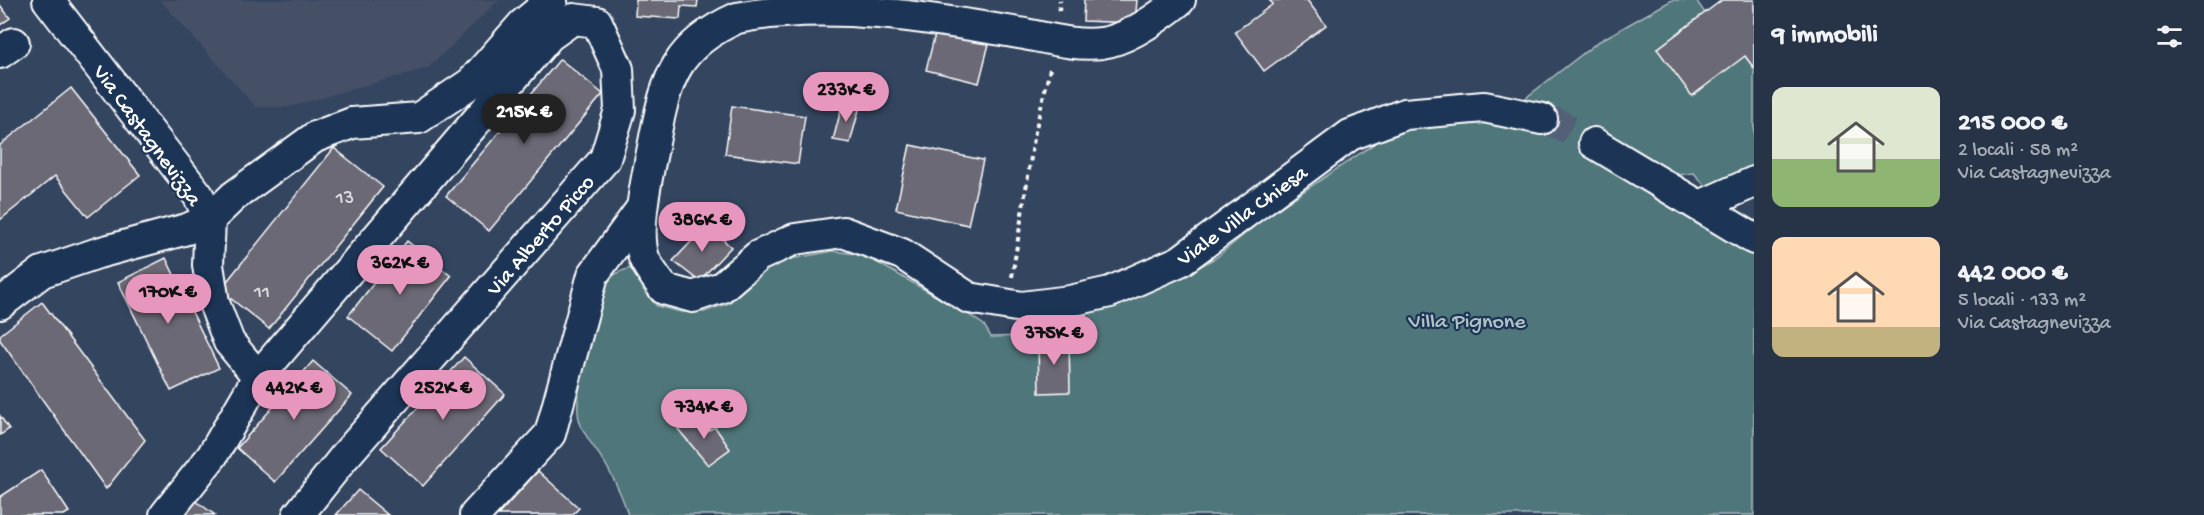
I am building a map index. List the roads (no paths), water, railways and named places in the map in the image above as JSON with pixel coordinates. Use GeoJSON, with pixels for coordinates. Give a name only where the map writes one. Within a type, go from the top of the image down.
{"type":"FeatureCollection","features":[{"type":"Feature","properties":{"kind":"street","name":"Via Castagnevizza"},"geometry":{"type":"LineString","coordinates":[[48,0],[168,152],[198,195],[210,219],[208,265],[214,303],[229,342],[258,377]]}},
{"type":"Feature","properties":{"kind":"street"},"geometry":{"type":"LineString","coordinates":[[0,304],[42,272],[98,253],[187,229],[210,219],[234,196],[315,137],[352,123],[420,117],[471,82],[523,24],[552,0]]}},
{"type":"Feature","properties":{"kind":"street","name":"Viale Villa Chiesa"},"geometry":{"type":"LineString","coordinates":[[1180,0],[1114,40],[1088,44],[1055,40],[867,1],[790,1],[757,9],[705,35],[684,55],[670,76],[663,97],[641,209],[644,258],[663,289],[693,297],[722,287],[758,256],[795,238],[843,232],[902,254],[969,298],[1028,307],[1110,292],[1180,261],[1350,135],[1405,114],[1484,107],[1542,119]]}},
{"type":"Feature","properties":{"kind":"street","name":"Via Alberto Picco"},"geometry":{"type":"LineString","coordinates":[[258,377],[549,36],[573,19],[597,22],[618,69],[620,110],[605,159],[345,456],[298,515]]}},
{"type":"Feature","properties":{"kind":"street"},"geometry":{"type":"LineString","coordinates":[[1594,143],[1754,239]]}},
{"type":"Feature","properties":{"kind":"street"},"geometry":{"type":"LineString","coordinates":[[1700,206],[1754,182]]}},
{"type":"Feature","properties":{"kind":"street"},"geometry":{"type":"LineString","coordinates":[[476,515],[550,434],[593,275],[641,209]]}},
{"type":"Feature","properties":{"kind":"street"},"geometry":{"type":"LineString","coordinates":[[165,515],[213,456],[258,377]]}},
{"type":"Feature","properties":{"kind":"tunnel"},"geometry":{"type":"LineString","coordinates":[[1542,119],[1556,123],[1594,143]]}},
{"type":"Feature","properties":{"kind":"park label","name":"Villa Pignone"},"geometry":{"type":"Point","coordinates":[1467,319]}}]}
